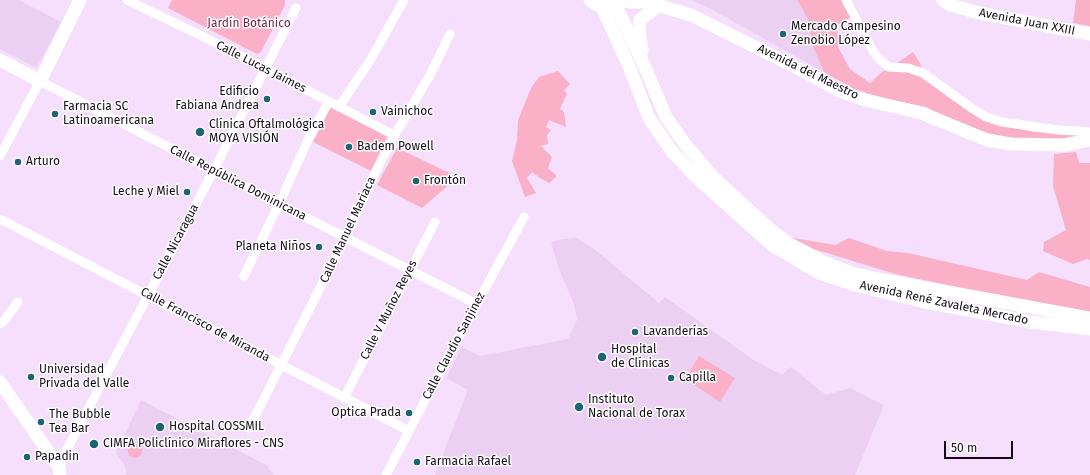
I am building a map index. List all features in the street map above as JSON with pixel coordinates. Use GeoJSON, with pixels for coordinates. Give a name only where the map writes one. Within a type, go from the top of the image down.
{"type":"FeatureCollection","features":[{"type":"Feature","properties":{"kind":"main road"},"geometry":{"type":"LineString","coordinates":[[40,81],[80,0]]}},
{"type":"Feature","properties":{"kind":"main road","name":"Avenida del Maestro"},"geometry":{"type":"LineString","coordinates":[[622,0],[629,2],[650,3],[691,15],[842,92],[865,100],[921,114],[987,140],[1010,144],[1064,145],[1090,140]]}},
{"type":"Feature","properties":{"kind":"main road","name":"Avenida Juan XXIII"},"geometry":{"type":"LineString","coordinates":[[942,0],[951,5],[975,12],[1090,34]]}},
{"type":"Feature","properties":{"kind":"main road","name":"Avenida René Zavaleta Mercado"},"geometry":{"type":"LineString","coordinates":[[600,1],[644,65],[666,117],[685,144],[713,178],[772,231],[789,244],[821,261],[852,272],[882,280],[1090,318]]}},
{"type":"Feature","properties":{"kind":"main road","name":"Avenida René Zavaleta Mercado"},"geometry":{"type":"LineString","coordinates":[[600,1],[650,118],[671,150],[695,176],[772,245],[819,273],[855,285],[925,302],[1031,322],[1090,329]]}},
{"type":"Feature","properties":{"kind":"main road"},"geometry":{"type":"LineString","coordinates":[[644,65],[639,25],[640,20],[650,3]]}},
{"type":"Feature","properties":{"kind":"main road","name":"Calle República Dominicana"},"geometry":{"type":"LineString","coordinates":[[0,60],[40,81]]}},
{"type":"Feature","properties":{"kind":"main road"},"geometry":{"type":"LineString","coordinates":[[0,382],[22,421],[57,473]]}},
{"type":"Feature","properties":{"kind":"main road"},"geometry":{"type":"LineString","coordinates":[[0,396],[22,421]]}},
{"type":"Feature","properties":{"kind":"street","name":"Calle Lucas Jaimes"},"geometry":{"type":"LineString","coordinates":[[127,0],[202,36],[394,135]]}},
{"type":"Feature","properties":{"kind":"street"},"geometry":{"type":"LineString","coordinates":[[339,107],[371,59],[404,0]]}},
{"type":"Feature","properties":{"kind":"street"},"geometry":{"type":"LineString","coordinates":[[846,0],[873,51],[879,59],[889,66],[908,68],[923,73],[972,109],[986,117],[1002,122],[1058,130],[1088,132],[1090,135]]}},
{"type":"Feature","properties":{"kind":"street","name":"Calle Nicaragua"},"geometry":{"type":"LineString","coordinates":[[57,473],[64,455],[214,170],[296,8]]}},
{"type":"Feature","properties":{"kind":"street","name":"Calle Manuel Mariaca"},"geometry":{"type":"LineString","coordinates":[[249,428],[346,237],[394,135],[430,75],[450,34]]}},
{"type":"Feature","properties":{"kind":"street"},"geometry":{"type":"LineString","coordinates":[[0,156],[3,143],[40,81]]}},
{"type":"Feature","properties":{"kind":"street","name":"Calle República Dominicana"},"geometry":{"type":"LineString","coordinates":[[40,81],[477,304]]}},
{"type":"Feature","properties":{"kind":"street"},"geometry":{"type":"LineString","coordinates":[[244,276],[328,101]]}},
{"type":"Feature","properties":{"kind":"street","name":"Calle Claudio Sanjinez"},"geometry":{"type":"LineString","coordinates":[[386,475],[524,217]]}},
{"type":"Feature","properties":{"kind":"street","name":"Calle Francisco de Miranda"},"geometry":{"type":"LineString","coordinates":[[0,219],[409,431]]}},
{"type":"Feature","properties":{"kind":"street","name":"Calle V Muñoz Reyes"},"geometry":{"type":"LineString","coordinates":[[344,398],[435,222]]}},
{"type":"Feature","properties":{"kind":"street"},"geometry":{"type":"LineString","coordinates":[[0,324],[18,302]]}},
{"type":"Feature","properties":{"kind":"shaded area"},"geometry":{"type":"Polygon","coordinates":[[[0,0],[19,0],[61,22],[37,67],[0,49],[0,0]]]}},
{"type":"Feature","properties":{"kind":"shaded area","name":"Mercado Campesino Zenobio López"},"geometry":{"type":"Polygon","coordinates":[[[691,0],[797,0],[810,25],[811,42],[824,72],[711,9],[691,0]]]}},
{"type":"Feature","properties":{"kind":"shaded area","name":"Hospital de Clínicas"},"geometry":{"type":"Polygon","coordinates":[[[576,238],[593,248],[659,303],[665,297],[755,361],[782,375],[791,367],[826,395],[850,388],[884,405],[855,475],[435,475],[468,390],[446,378],[462,347],[480,356],[568,339],[577,320],[574,304],[560,272],[551,242],[576,238]]]}},
{"type":"Feature","properties":{"kind":"shaded area","name":"Hospital COSSMIL"},"geometry":{"type":"Polygon","coordinates":[[[141,400],[266,465],[274,475],[126,475],[125,466],[116,453],[141,400]]]}},
{"type":"Feature","properties":{"kind":"green space","name":"Jardín Botánico"},"geometry":{"type":"Polygon","coordinates":[[[172,0],[285,0],[285,5],[261,52],[257,54],[168,8],[172,0]]]}},
{"type":"Feature","properties":{"kind":"green space"},"geometry":{"type":"Polygon","coordinates":[[[797,0],[842,0],[851,17],[837,25],[838,47],[850,69],[870,83],[882,72],[913,52],[920,63],[924,76],[940,91],[973,114],[1000,125],[1035,132],[1082,136],[1060,139],[1025,140],[995,135],[976,130],[926,107],[883,98],[854,89],[824,72],[811,42],[810,25],[797,0]]]}},
{"type":"Feature","properties":{"kind":"green space"},"geometry":{"type":"Polygon","coordinates":[[[1076,0],[1090,0],[1090,26],[1073,23],[1076,0]]]}},
{"type":"Feature","properties":{"kind":"green space"},"geometry":{"type":"Polygon","coordinates":[[[558,71],[570,84],[564,90],[567,94],[560,109],[564,112],[566,127],[549,120],[546,127],[551,130],[547,135],[548,144],[541,146],[552,157],[548,168],[557,176],[549,183],[532,172],[527,178],[536,193],[525,197],[512,161],[517,140],[518,120],[531,88],[539,77],[558,71]]]}},
{"type":"Feature","properties":{"kind":"green space"},"geometry":{"type":"Polygon","coordinates":[[[330,107],[388,135],[371,171],[313,142],[330,107]]]}},
{"type":"Feature","properties":{"kind":"green space","name":"Frontón"},"geometry":{"type":"Polygon","coordinates":[[[397,148],[458,177],[422,208],[377,185],[397,148]]]}},
{"type":"Feature","properties":{"kind":"green space"},"geometry":{"type":"Polygon","coordinates":[[[1076,152],[1079,163],[1090,163],[1090,260],[1087,259],[1073,264],[1043,251],[1044,242],[1066,230],[1053,186],[1054,154],[1076,152]]]}},
{"type":"Feature","properties":{"kind":"green space"},"geometry":{"type":"Polygon","coordinates":[[[793,238],[835,245],[849,238],[887,251],[908,253],[1027,280],[1039,272],[1090,287],[1090,312],[970,290],[895,274],[814,249],[793,238]]]}},
{"type":"Feature","properties":{"kind":"green space"},"geometry":{"type":"Polygon","coordinates":[[[699,356],[735,378],[720,402],[685,379],[699,356]]]}},
{"type":"Feature","properties":{"kind":"green space"},"geometry":{"type":"Polygon","coordinates":[[[132,444],[138,444],[142,448],[142,454],[138,458],[132,458],[128,454],[128,448],[132,444]]]}},
{"type":"Feature","properties":{"kind":"place","name":"Mercado Campesino Zenobio López"},"geometry":{"type":"Point","coordinates":[783,34]}},
{"type":"Feature","properties":{"kind":"place","name":"Edificio Fabiana Andrea"},"geometry":{"type":"Point","coordinates":[267,99]}},
{"type":"Feature","properties":{"kind":"place","name":"Vainichoc"},"geometry":{"type":"Point","coordinates":[373,112]}},
{"type":"Feature","properties":{"kind":"place","name":"Farmacia SC Latinoamericana"},"geometry":{"type":"Point","coordinates":[55,114]}},
{"type":"Feature","properties":{"kind":"place","name":"Clínica Oftalmológica MOYA VISIÓN"},"geometry":{"type":"Point","coordinates":[200,132]}},
{"type":"Feature","properties":{"kind":"place","name":"Badem Powell"},"geometry":{"type":"Point","coordinates":[349,147]}},
{"type":"Feature","properties":{"kind":"place","name":"Arturo"},"geometry":{"type":"Point","coordinates":[18,162]}},
{"type":"Feature","properties":{"kind":"place","name":"Frontón"},"geometry":{"type":"Point","coordinates":[416,181]}},
{"type":"Feature","properties":{"kind":"place","name":"Leche y Miel"},"geometry":{"type":"Point","coordinates":[187,192]}},
{"type":"Feature","properties":{"kind":"place","name":"Planeta Niños"},"geometry":{"type":"Point","coordinates":[319,247]}},
{"type":"Feature","properties":{"kind":"place","name":"Lavanderías"},"geometry":{"type":"Point","coordinates":[635,332]}},
{"type":"Feature","properties":{"kind":"place","name":"Hospital de Clínicas"},"geometry":{"type":"Point","coordinates":[602,357]}},
{"type":"Feature","properties":{"kind":"place","name":"Universidad Privada del Valle"},"geometry":{"type":"Point","coordinates":[31,377]}},
{"type":"Feature","properties":{"kind":"place","name":"Capilla"},"geometry":{"type":"Point","coordinates":[671,378]}},
{"type":"Feature","properties":{"kind":"place","name":"Instituto Nacional de Torax"},"geometry":{"type":"Point","coordinates":[579,407]}},
{"type":"Feature","properties":{"kind":"place","name":"Optica Prada"},"geometry":{"type":"Point","coordinates":[409,413]}},
{"type":"Feature","properties":{"kind":"place","name":"The Bubble Tea Bar"},"geometry":{"type":"Point","coordinates":[41,422]}},
{"type":"Feature","properties":{"kind":"place","name":"Hospital COSSMIL"},"geometry":{"type":"Point","coordinates":[160,427]}},
{"type":"Feature","properties":{"kind":"place","name":"CIMFA Policlínico Miraflores - CNS"},"geometry":{"type":"Point","coordinates":[94,444]}},
{"type":"Feature","properties":{"kind":"place","name":"Papadin"},"geometry":{"type":"Point","coordinates":[27,457]}},
{"type":"Feature","properties":{"kind":"place","name":"Farmacia Rafael"},"geometry":{"type":"Point","coordinates":[417,462]}}]}
